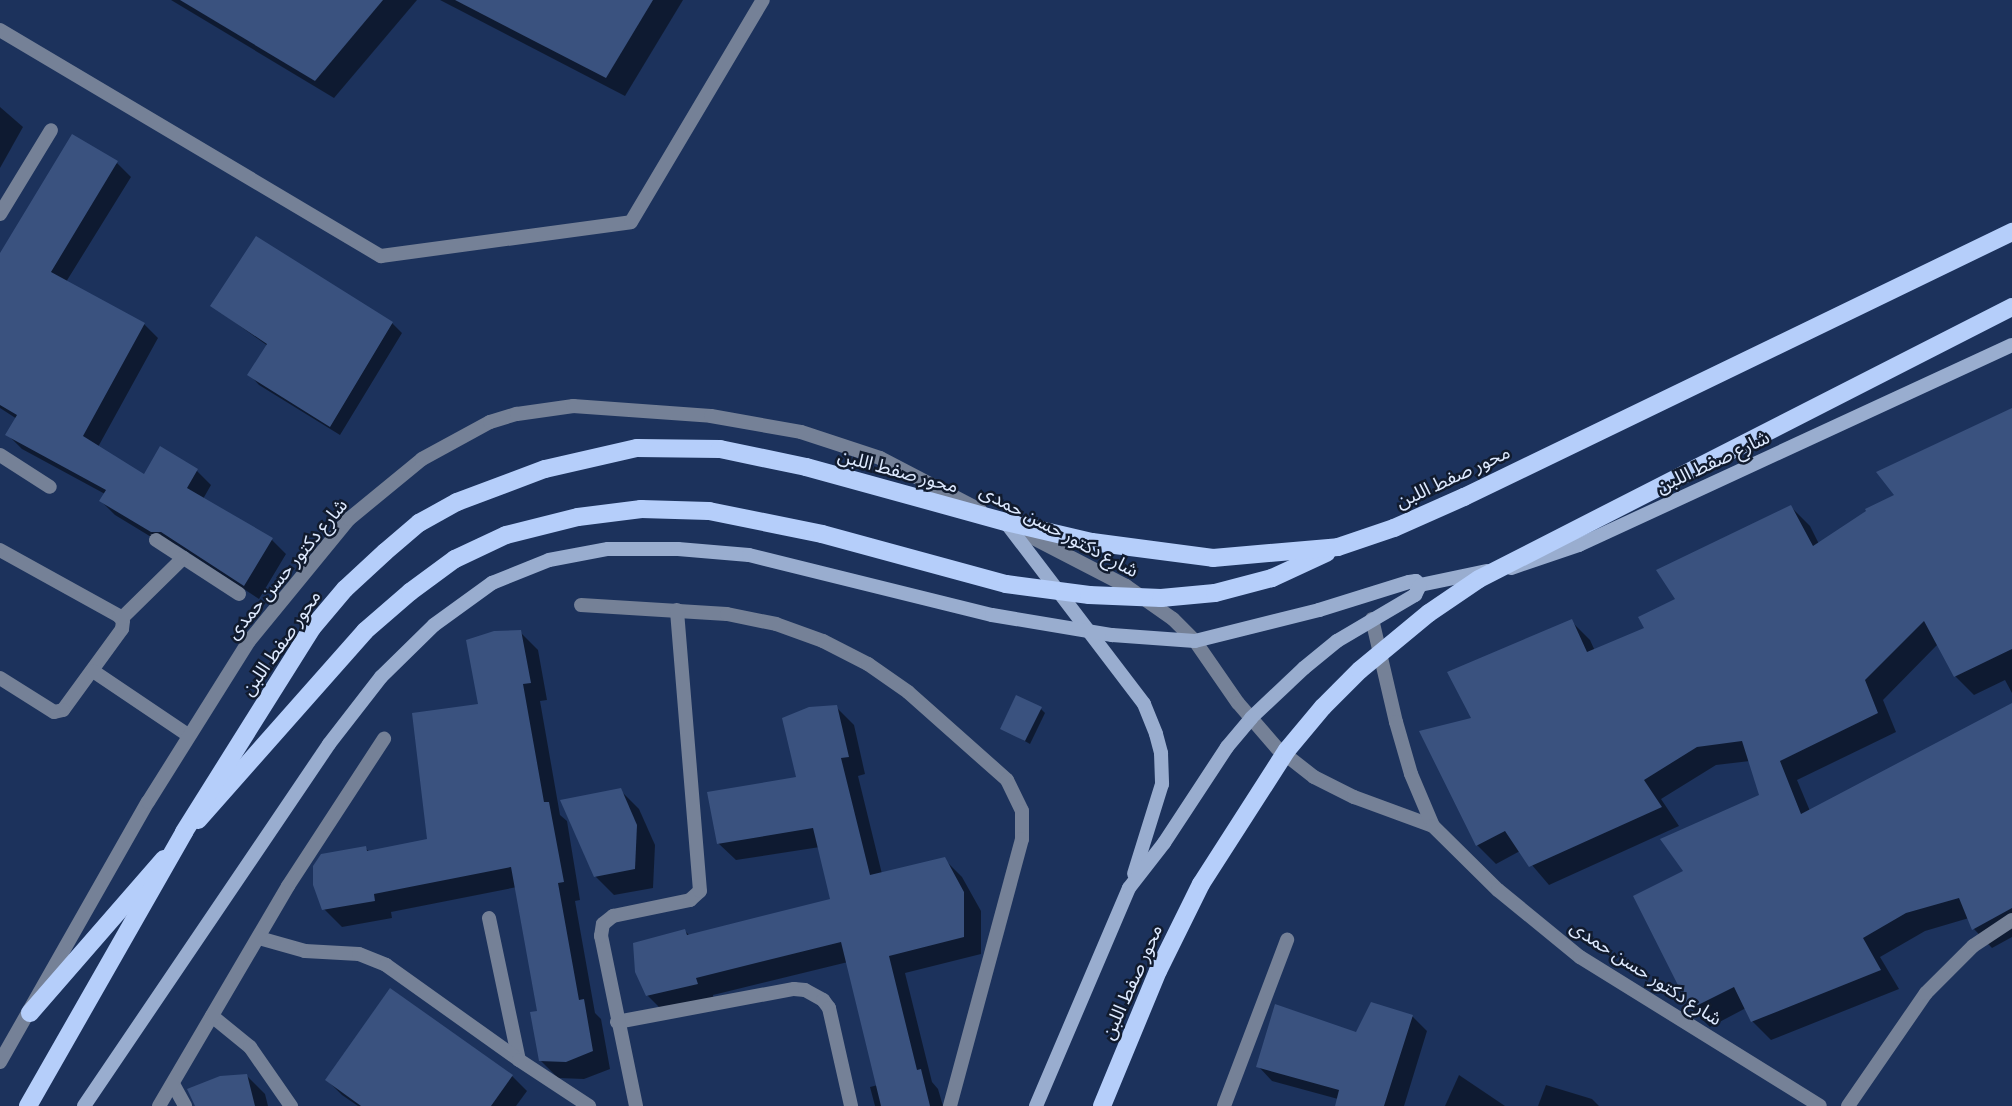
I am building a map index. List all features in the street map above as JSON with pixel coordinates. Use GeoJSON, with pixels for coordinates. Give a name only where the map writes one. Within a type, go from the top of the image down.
{"type":"FeatureCollection","features":[{"type":"Feature","properties":{"kind":"main road","name":"محور صفط اللبن"},"geometry":{"type":"LineString","coordinates":[[28,1106],[184,832],[312,628],[345,589],[393,545],[419,523],[457,502],[544,469],[637,448],[720,449],[806,467],[1006,522],[1092,542],[1213,558],[1338,547],[1394,528],[1464,497],[2012,232]]}},
{"type":"Feature","properties":{"kind":"main road","name":"محور صفط اللبن"},"geometry":{"type":"LineString","coordinates":[[1102,1106],[1158,971],[1201,884],[1287,750],[1323,707],[1360,670],[1429,612],[1479,579],[2012,307]]}},
{"type":"Feature","properties":{"kind":"main road"},"geometry":{"type":"LineString","coordinates":[[30,1013],[365,631],[410,592],[455,559],[506,535],[578,517],[641,509],[709,511],[822,534],[1006,584],[1089,595],[1161,598],[1215,593],[1272,578],[1338,547]]}},
{"type":"Feature","properties":{"kind":"street"},"geometry":{"type":"LineString","coordinates":[[0,30],[381,256],[631,222],[763,0]]}},
{"type":"Feature","properties":{"kind":"street"},"geometry":{"type":"LineString","coordinates":[[0,214],[51,130]]}},
{"type":"Feature","properties":{"kind":"street","name":"شارع صفط اللبن"},"geometry":{"type":"LineString","coordinates":[[1420,585],[1516,567],[1579,545],[2012,345]]}},
{"type":"Feature","properties":{"kind":"street","name":"شارع دكتور حسن حمدى"},"geometry":{"type":"LineString","coordinates":[[0,1062],[188,735],[249,641],[349,519],[422,459],[490,422],[517,414],[587,407],[711,416],[801,432],[880,458],[1126,586],[1173,619],[1195,641],[1251,718],[1277,748],[1314,777],[1354,797],[1433,826]]}},
{"type":"Feature","properties":{"kind":"street"},"geometry":{"type":"LineString","coordinates":[[0,456],[50,487]]}},
{"type":"Feature","properties":{"kind":"street"},"geometry":{"type":"LineString","coordinates":[[1007,524],[1144,704],[1161,753],[1162,784],[1148,835],[1129,888],[1036,1106]]}},
{"type":"Feature","properties":{"kind":"street"},"geometry":{"type":"LineString","coordinates":[[156,540],[239,594]]}},
{"type":"Feature","properties":{"kind":"street","name":"شارع صفط اللبن"},"geometry":{"type":"LineString","coordinates":[[84,1106],[329,744],[380,677],[434,625],[492,583],[561,558],[608,549],[678,549],[749,555],[992,615],[1087,631],[1195,641],[1320,610],[1409,582],[1416,581],[1420,585]]}},
{"type":"Feature","properties":{"kind":"street"},"geometry":{"type":"LineString","coordinates":[[0,550],[122,618]]}},
{"type":"Feature","properties":{"kind":"street"},"geometry":{"type":"LineString","coordinates":[[0,678],[54,712],[68,707],[122,629],[122,618],[183,558]]}},
{"type":"Feature","properties":{"kind":"street","name":"شارع صفط اللبن"},"geometry":{"type":"LineString","coordinates":[[1129,888],[1164,843],[1194,794],[1251,718],[1337,641],[1415,595],[1420,585]]}},
{"type":"Feature","properties":{"kind":"street"},"geometry":{"type":"LineString","coordinates":[[581,605],[727,614],[776,624],[823,640],[867,664],[908,692],[995,767],[1015,795],[1021,811],[1023,839],[950,1106]]}},
{"type":"Feature","properties":{"kind":"street"},"geometry":{"type":"LineString","coordinates":[[636,1106],[601,936],[603,924],[613,916],[690,900],[698,895],[700,886],[677,610]]}},
{"type":"Feature","properties":{"kind":"street","name":"شارع دكتور حسن حمدى"},"geometry":{"type":"LineString","coordinates":[[1372,619],[1411,774],[1433,826],[1498,890],[1580,957],[1820,1106]]}},
{"type":"Feature","properties":{"kind":"street"},"geometry":{"type":"LineString","coordinates":[[93,671],[188,735]]}},
{"type":"Feature","properties":{"kind":"street"},"geometry":{"type":"LineString","coordinates":[[159,1106],[288,886],[384,739]]}},
{"type":"Feature","properties":{"kind":"street"},"geometry":{"type":"LineString","coordinates":[[489,918],[519,1060]]}},
{"type":"Feature","properties":{"kind":"street"},"geometry":{"type":"LineString","coordinates":[[1848,1106],[1926,993],[1973,946],[2012,919]]}},
{"type":"Feature","properties":{"kind":"street"},"geometry":{"type":"LineString","coordinates":[[259,938],[305,951],[359,954],[373,959],[589,1106]]}},
{"type":"Feature","properties":{"kind":"street"},"geometry":{"type":"LineString","coordinates":[[1224,1106],[1287,940]]}},
{"type":"Feature","properties":{"kind":"street"},"geometry":{"type":"LineString","coordinates":[[617,1023],[794,989],[805,990],[823,1000],[829,1008],[851,1106]]}},
{"type":"Feature","properties":{"kind":"street"},"geometry":{"type":"LineString","coordinates":[[212,1016],[250,1047],[292,1106]]}},
{"type":"Feature","properties":{"kind":"street"},"geometry":{"type":"LineString","coordinates":[[173,1084],[185,1106]]}},
{"type":"Feature","properties":{"kind":"building"},"geometry":{"type":"Polygon","coordinates":[[[180,0],[383,0],[315,81],[180,0]]]}},
{"type":"Feature","properties":{"kind":"building"},"geometry":{"type":"Polygon","coordinates":[[[455,0],[653,0],[606,78],[455,0]]]}},
{"type":"Feature","properties":{"kind":"building"},"geometry":{"type":"Polygon","coordinates":[[[72,134],[118,161],[51,272],[145,323],[83,436],[144,474],[160,446],[198,469],[187,488],[273,538],[244,586],[161,532],[151,532],[99,501],[106,490],[5,435],[17,415],[0,405],[0,253],[72,134]]]}},
{"type":"Feature","properties":{"kind":"building"},"geometry":{"type":"Polygon","coordinates":[[[256,236],[393,322],[330,427],[247,375],[267,344],[210,306],[256,236]]]}},
{"type":"Feature","properties":{"kind":"building"},"geometry":{"type":"Polygon","coordinates":[[[2012,408],[2012,649],[1954,677],[1924,621],[1865,680],[1878,713],[1780,761],[1801,814],[2012,703],[2012,908],[1972,930],[1959,898],[1906,913],[1863,938],[1881,970],[1751,1022],[1734,987],[1690,1009],[1633,896],[1683,871],[1660,839],[1759,795],[1742,741],[1697,747],[1644,780],[1662,807],[1529,867],[1505,831],[1476,846],[1419,731],[1471,718],[1447,672],[1572,619],[1587,652],[1644,628],[1638,617],[1675,599],[1656,570],[1791,505],[1813,546],[1866,511],[1865,509],[1894,495],[1876,472],[2012,408]]]}},
{"type":"Feature","properties":{"kind":"building"},"geometry":{"type":"Polygon","coordinates":[[[521,630],[531,683],[523,684],[544,802],[549,802],[564,882],[558,883],[579,1000],[584,999],[593,1051],[566,1062],[539,1061],[530,1012],[537,1011],[511,867],[374,894],[375,901],[322,910],[313,885],[313,866],[321,854],[366,846],[367,851],[427,839],[412,713],[478,704],[466,640],[494,631],[521,630]]]}},
{"type":"Feature","properties":{"kind":"building"},"geometry":{"type":"Polygon","coordinates":[[[1016,695],[1042,707],[1025,741],[1000,729],[1016,695]]]}},
{"type":"Feature","properties":{"kind":"building"},"geometry":{"type":"Polygon","coordinates":[[[837,705],[849,757],[841,758],[870,875],[945,857],[964,892],[964,937],[889,956],[917,1070],[921,1069],[930,1106],[881,1106],[841,942],[696,978],[698,984],[646,996],[635,972],[633,943],[685,929],[687,935],[830,899],[813,828],[717,844],[707,792],[796,777],[782,718],[809,707],[837,705]]]}},
{"type":"Feature","properties":{"kind":"building"},"geometry":{"type":"Polygon","coordinates":[[[621,788],[637,825],[635,869],[594,877],[560,800],[621,788]]]}},
{"type":"Feature","properties":{"kind":"building"},"geometry":{"type":"Polygon","coordinates":[[[390,988],[513,1075],[491,1106],[361,1106],[325,1080],[390,988]]]}},
{"type":"Feature","properties":{"kind":"building"},"geometry":{"type":"Polygon","coordinates":[[[1371,1002],[1413,1015],[1384,1106],[1335,1106],[1339,1090],[1256,1067],[1275,1004],[1356,1032],[1371,1002]]]}},
{"type":"Feature","properties":{"kind":"building"},"geometry":{"type":"Polygon","coordinates":[[[247,1074],[255,1106],[195,1106],[187,1089],[220,1076],[247,1074]]]}}]}
